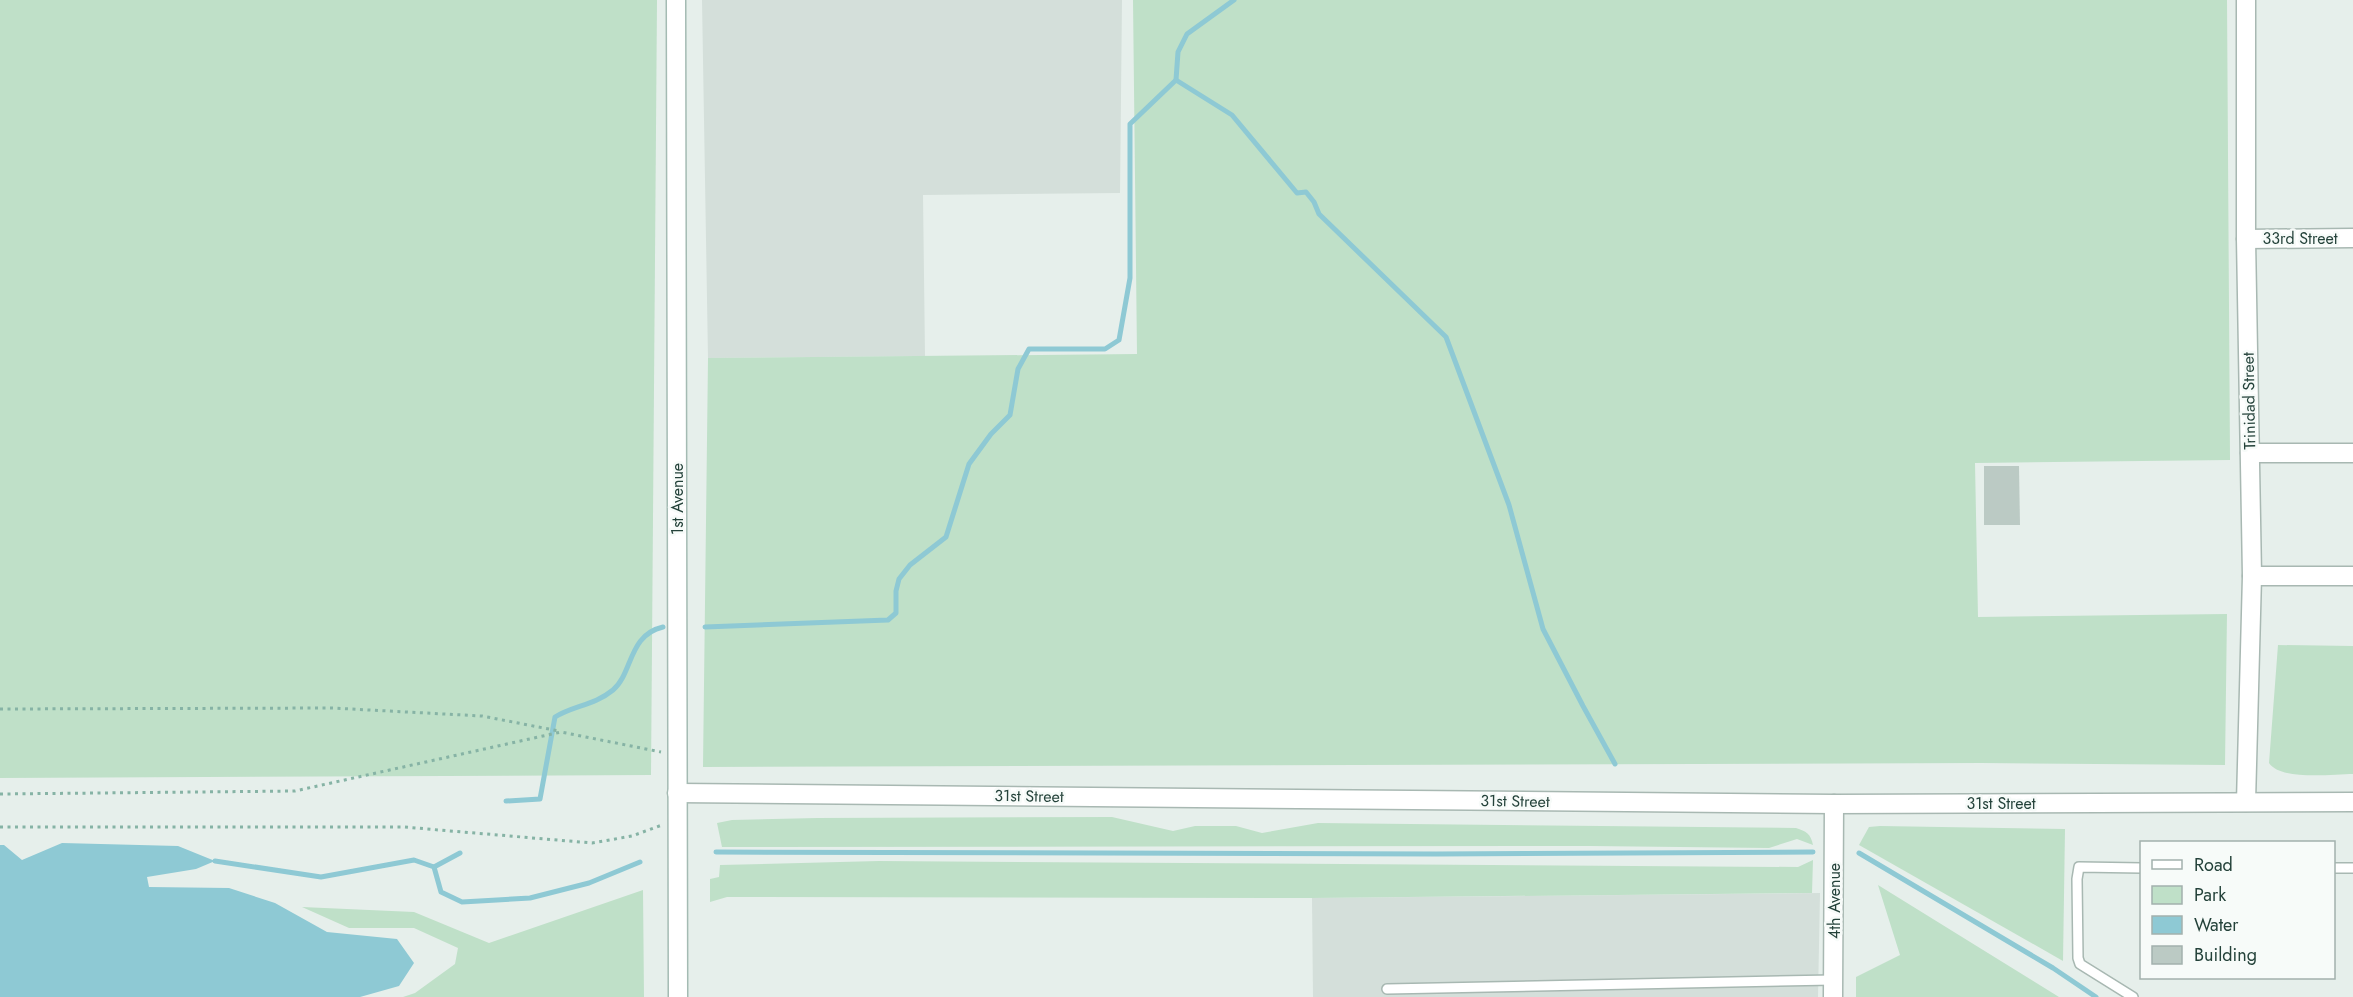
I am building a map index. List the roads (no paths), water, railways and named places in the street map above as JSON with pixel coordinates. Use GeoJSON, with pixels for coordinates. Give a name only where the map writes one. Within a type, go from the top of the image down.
{"type":"FeatureCollection","features":[{"type":"Feature","properties":{"kind":"street","name":"1st Avenue"},"geometry":{"type":"LineString","coordinates":[[676,0],[678,997]]}},
{"type":"Feature","properties":{"kind":"street","name":"Trinidad Street"},"geometry":{"type":"LineString","coordinates":[[2246,0],[2246,238],[2252,576],[2246,802]]}},
{"type":"Feature","properties":{"kind":"street","name":"33rd Street"},"geometry":{"type":"LineString","coordinates":[[2246,238],[2353,238]]}},
{"type":"Feature","properties":{"kind":"street"},"geometry":{"type":"LineString","coordinates":[[2250,453],[2353,453]]}},
{"type":"Feature","properties":{"kind":"street"},"geometry":{"type":"LineString","coordinates":[[2252,576],[2353,576]]}},
{"type":"Feature","properties":{"kind":"street","name":"31st Street"},"geometry":{"type":"LineString","coordinates":[[677,793],[1834,804],[2353,802]]}},
{"type":"Feature","properties":{"kind":"street","name":"4th Avenue"},"geometry":{"type":"LineString","coordinates":[[1833,989],[1834,804]]}},
{"type":"Feature","properties":{"kind":"lane"},"geometry":{"type":"LineString","coordinates":[[2133,997],[2080,964],[2077,879],[2079,867],[2140,868]]}},
{"type":"Feature","properties":{"kind":"lane"},"geometry":{"type":"LineString","coordinates":[[2335,868],[2353,868]]}},
{"type":"Feature","properties":{"kind":"lane"},"geometry":{"type":"LineString","coordinates":[[1387,989],[1833,989]]}},
{"type":"Feature","properties":{"kind":"water"},"geometry":{"type":"Polygon","coordinates":[[[62,843],[178,846],[215,861],[196,869],[147,877],[149,887],[229,888],[275,903],[327,932],[397,939],[414,963],[399,986],[360,997],[0,997],[0,845],[4,845],[22,860],[62,843]]]}},
{"type":"Feature","properties":{"kind":"waterway"},"geometry":{"type":"LineString","coordinates":[[1176,80],[1178,52],[1187,34],[1234,0]]}},
{"type":"Feature","properties":{"kind":"waterway"},"geometry":{"type":"LineString","coordinates":[[705,627],[888,620],[896,613],[896,591],[899,579],[910,565],[946,537],[969,464],[991,434],[1010,415],[1018,369],[1029,349],[1105,349],[1119,340],[1130,278],[1130,124],[1176,80],[1232,115],[1297,193],[1306,192],[1314,202],[1319,214],[1446,337],[1509,505],[1543,629],[1615,764]]}},
{"type":"Feature","properties":{"kind":"waterway"},"geometry":{"type":"LineString","coordinates":[[506,801],[540,799],[555,717],[599,699],[613,690],[643,638],[663,627]]}},
{"type":"Feature","properties":{"kind":"waterway"},"geometry":{"type":"LineString","coordinates":[[716,852],[1436,854],[1813,852]]}},
{"type":"Feature","properties":{"kind":"waterway"},"geometry":{"type":"LineString","coordinates":[[434,867],[460,853]]}},
{"type":"Feature","properties":{"kind":"waterway"},"geometry":{"type":"LineString","coordinates":[[1859,853],[2053,968],[2096,997]]}},
{"type":"Feature","properties":{"kind":"waterway"},"geometry":{"type":"LineString","coordinates":[[215,861],[321,877],[414,860],[434,867],[441,892],[462,902],[530,898],[589,883],[640,862]]}}]}
